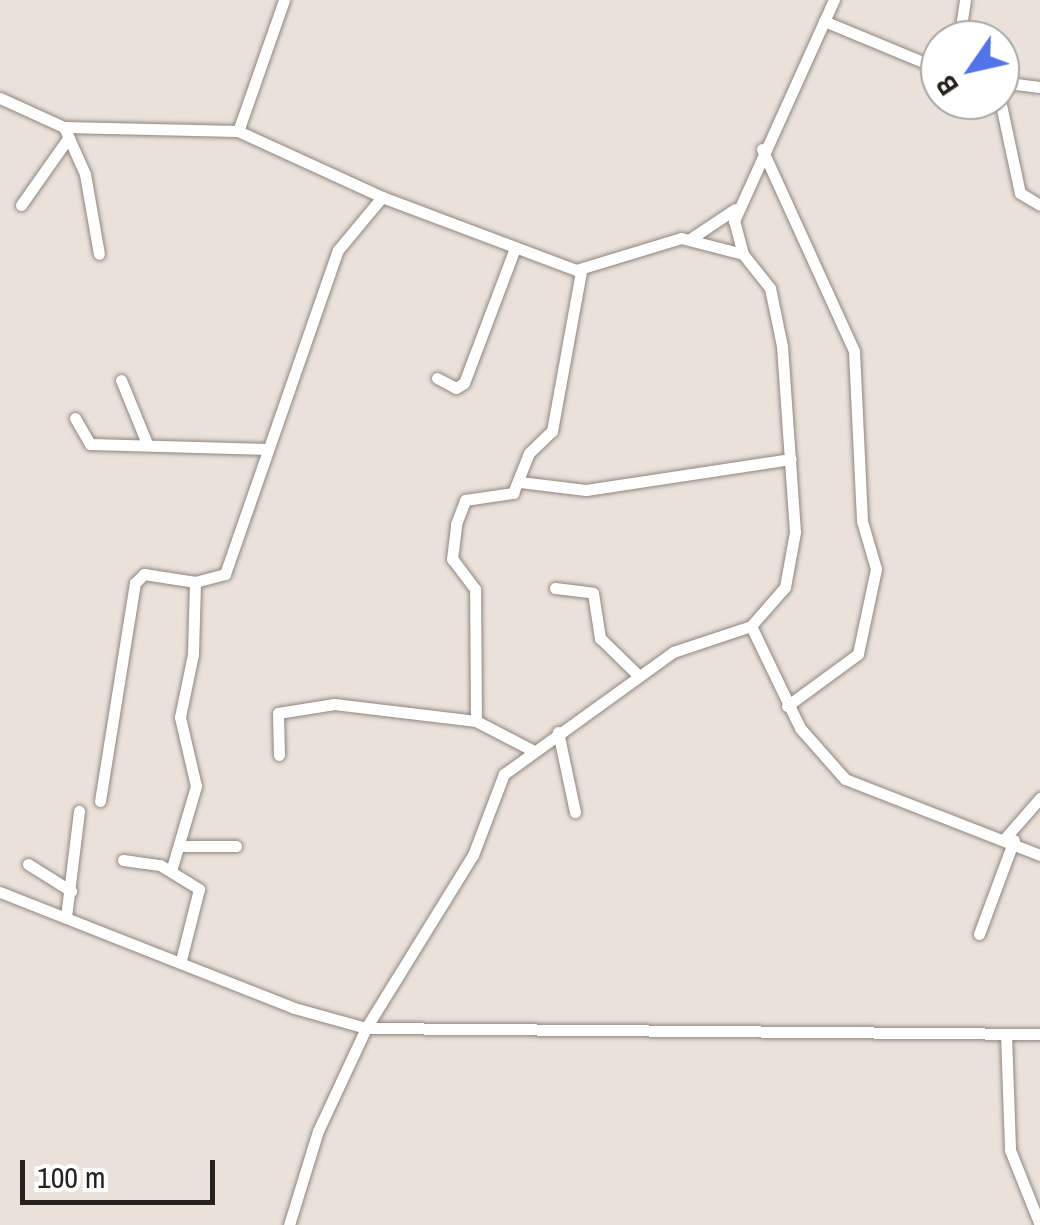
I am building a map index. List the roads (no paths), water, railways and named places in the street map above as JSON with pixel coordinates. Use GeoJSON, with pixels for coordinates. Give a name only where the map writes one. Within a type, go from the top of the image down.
{"type":"FeatureCollection","features":[{"type":"Feature","properties":{"kind":"street"},"geometry":{"type":"LineString","coordinates":[[238,131],[284,0]]}},
{"type":"Feature","properties":{"kind":"street"},"geometry":{"type":"LineString","coordinates":[[290,1225],[318,1131],[366,1028],[473,855],[498,783],[532,750],[683,646],[751,626],[777,600],[791,568],[791,459],[770,288],[743,254],[736,209],[834,0]]}},
{"type":"Feature","properties":{"kind":"street"},"geometry":{"type":"LineString","coordinates":[[824,22],[920,60]]}},
{"type":"Feature","properties":{"kind":"street"},"geometry":{"type":"LineString","coordinates":[[0,98],[66,132],[238,131],[382,197],[581,271],[690,239],[736,209]]}},
{"type":"Feature","properties":{"kind":"street"},"geometry":{"type":"LineString","coordinates":[[1004,120],[1020,192],[1040,205]]}},
{"type":"Feature","properties":{"kind":"street"},"geometry":{"type":"LineString","coordinates":[[21,205],[66,132]]}},
{"type":"Feature","properties":{"kind":"street"},"geometry":{"type":"LineString","coordinates":[[66,132],[85,174],[100,254]]}},
{"type":"Feature","properties":{"kind":"street"},"geometry":{"type":"LineString","coordinates":[[762,149],[854,351],[862,521],[876,569],[858,654],[787,706]]}},
{"type":"Feature","properties":{"kind":"street"},"geometry":{"type":"LineString","coordinates":[[100,801],[136,583],[144,574],[196,582],[224,574],[338,250],[382,197]]}},
{"type":"Feature","properties":{"kind":"street"},"geometry":{"type":"LineString","coordinates":[[690,239],[743,254]]}},
{"type":"Feature","properties":{"kind":"street"},"geometry":{"type":"LineString","coordinates":[[437,378],[456,388],[464,383],[514,248]]}},
{"type":"Feature","properties":{"kind":"street"},"geometry":{"type":"LineString","coordinates":[[476,721],[476,589],[452,559],[453,539],[465,500],[508,495],[520,482],[529,454],[556,421],[581,271]]}},
{"type":"Feature","properties":{"kind":"street"},"geometry":{"type":"LineString","coordinates":[[121,380],[146,441]]}},
{"type":"Feature","properties":{"kind":"street"},"geometry":{"type":"LineString","coordinates":[[75,418],[90,444],[146,441],[268,449]]}},
{"type":"Feature","properties":{"kind":"street"},"geometry":{"type":"LineString","coordinates":[[520,482],[586,490],[791,459]]}},
{"type":"Feature","properties":{"kind":"street"},"geometry":{"type":"LineString","coordinates":[[171,872],[196,786],[180,717],[193,654],[196,582]]}},
{"type":"Feature","properties":{"kind":"street"},"geometry":{"type":"LineString","coordinates":[[555,588],[593,593],[600,638],[639,676]]}},
{"type":"Feature","properties":{"kind":"street"},"geometry":{"type":"LineString","coordinates":[[751,626],[787,706],[831,768],[860,789],[1010,839],[1040,855]]}},
{"type":"Feature","properties":{"kind":"street"},"geometry":{"type":"LineString","coordinates":[[279,755],[276,718],[285,710],[359,705],[476,721],[532,750]]}},
{"type":"Feature","properties":{"kind":"street"},"geometry":{"type":"LineString","coordinates":[[558,732],[575,812]]}},
{"type":"Feature","properties":{"kind":"street"},"geometry":{"type":"LineString","coordinates":[[979,934],[1010,839],[1040,798]]}},
{"type":"Feature","properties":{"kind":"street"},"geometry":{"type":"LineString","coordinates":[[66,916],[79,811]]}},
{"type":"Feature","properties":{"kind":"street"},"geometry":{"type":"LineString","coordinates":[[180,846],[236,846]]}},
{"type":"Feature","properties":{"kind":"street"},"geometry":{"type":"LineString","coordinates":[[123,860],[171,872],[200,894],[182,960]]}},
{"type":"Feature","properties":{"kind":"street"},"geometry":{"type":"LineString","coordinates":[[28,864],[71,891]]}},
{"type":"Feature","properties":{"kind":"street"},"geometry":{"type":"LineString","coordinates":[[0,892],[366,1028],[1040,1034]]}},
{"type":"Feature","properties":{"kind":"street"},"geometry":{"type":"LineString","coordinates":[[1006,1034],[1010,1150],[1040,1225]]}}]}
